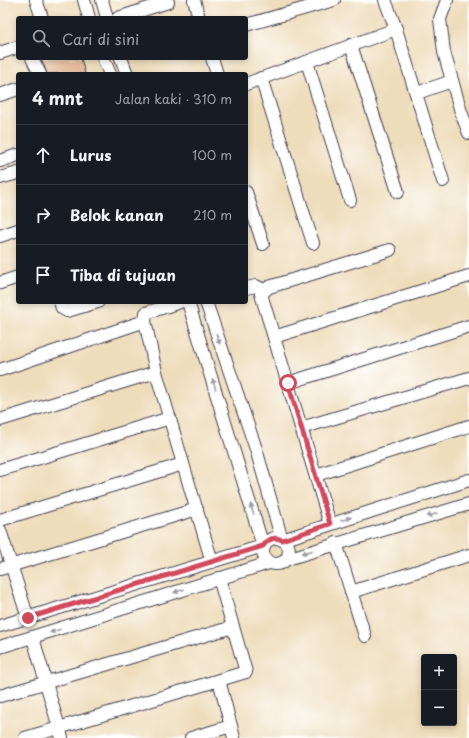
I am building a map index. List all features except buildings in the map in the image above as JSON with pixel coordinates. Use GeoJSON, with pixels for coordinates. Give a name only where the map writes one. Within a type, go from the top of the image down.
{"type":"FeatureCollection","features":[{"type":"Feature","properties":{"kind":"street"},"geometry":{"type":"LineString","coordinates":[[36,0],[41,16]]}},
{"type":"Feature","properties":{"kind":"street"},"geometry":{"type":"LineString","coordinates":[[84,0],[88,16]]}},
{"type":"Feature","properties":{"kind":"street"},"geometry":{"type":"LineString","coordinates":[[102,0],[106,16]]}},
{"type":"Feature","properties":{"kind":"street"},"geometry":{"type":"LineString","coordinates":[[194,0],[198,16]]}},
{"type":"Feature","properties":{"kind":"street"},"geometry":{"type":"LineString","coordinates":[[248,24],[333,0]]}},
{"type":"Feature","properties":{"kind":"street"},"geometry":{"type":"LineString","coordinates":[[385,0],[417,93],[444,181]]}},
{"type":"Feature","properties":{"kind":"street"},"geometry":{"type":"LineString","coordinates":[[447,0],[440,18],[441,34],[444,52],[460,112],[469,133]]}},
{"type":"Feature","properties":{"kind":"street"},"geometry":{"type":"LineString","coordinates":[[124,16],[170,1]]}},
{"type":"Feature","properties":{"kind":"street"},"geometry":{"type":"LineString","coordinates":[[248,83],[396,29]]}},
{"type":"Feature","properties":{"kind":"street"},"geometry":{"type":"LineString","coordinates":[[351,45],[398,192]]}},
{"type":"Feature","properties":{"kind":"street"},"geometry":{"type":"LineString","coordinates":[[0,53],[16,48]]}},
{"type":"Feature","properties":{"kind":"street"},"geometry":{"type":"LineString","coordinates":[[33,60],[39,72]]}},
{"type":"Feature","properties":{"kind":"street"},"geometry":{"type":"LineString","coordinates":[[106,60],[109,72]]}},
{"type":"Feature","properties":{"kind":"street"},"geometry":{"type":"LineString","coordinates":[[122,60],[126,72]]}},
{"type":"Feature","properties":{"kind":"street"},"geometry":{"type":"LineString","coordinates":[[213,60],[216,72]]}},
{"type":"Feature","properties":{"kind":"street"},"geometry":{"type":"LineString","coordinates":[[306,62],[350,200]]}},
{"type":"Feature","properties":{"kind":"street"},"geometry":{"type":"LineString","coordinates":[[261,78],[313,243]]}},
{"type":"Feature","properties":{"kind":"street"},"geometry":{"type":"LineString","coordinates":[[417,93],[452,81]]}},
{"type":"Feature","properties":{"kind":"street"},"geometry":{"type":"LineString","coordinates":[[0,95],[16,90]]}},
{"type":"Feature","properties":{"kind":"street"},"geometry":{"type":"LineString","coordinates":[[0,161],[16,156]]}},
{"type":"Feature","properties":{"kind":"street"},"geometry":{"type":"LineString","coordinates":[[0,178],[16,174]]}},
{"type":"Feature","properties":{"kind":"street"},"geometry":{"type":"LineString","coordinates":[[248,205],[251,225],[262,244]]}},
{"type":"Feature","properties":{"kind":"street"},"geometry":{"type":"LineString","coordinates":[[0,236],[16,231]]}},
{"type":"Feature","properties":{"kind":"street"},"geometry":{"type":"LineString","coordinates":[[330,524],[261,294],[269,287],[390,250]]}},
{"type":"Feature","properties":{"kind":"street"},"geometry":{"type":"LineString","coordinates":[[274,337],[469,276]]}},
{"type":"Feature","properties":{"kind":"street"},"geometry":{"type":"LineString","coordinates":[[0,283],[16,278]]}},
{"type":"Feature","properties":{"kind":"street"},"geometry":{"type":"LineString","coordinates":[[248,288],[256,286],[264,290]]}},
{"type":"Feature","properties":{"kind":"street"},"geometry":{"type":"LineString","coordinates":[[61,304],[62,308],[67,311],[91,304]]}},
{"type":"Feature","properties":{"kind":"street"},"geometry":{"type":"LineString","coordinates":[[174,304],[146,313],[144,321],[156,372],[212,562]]}},
{"type":"Feature","properties":{"kind":"street"},"geometry":{"type":"LineString","coordinates":[[189,304],[263,546],[263,556],[269,563]]}},
{"type":"Feature","properties":{"kind":"street"},"geometry":{"type":"LineString","coordinates":[[207,304],[256,449],[282,540],[287,545],[289,550],[287,558]]}},
{"type":"Feature","properties":{"kind":"street"},"geometry":{"type":"LineString","coordinates":[[0,370],[144,321]]}},
{"type":"Feature","properties":{"kind":"street"},"geometry":{"type":"LineString","coordinates":[[288,383],[469,326]]}},
{"type":"Feature","properties":{"kind":"street"},"geometry":{"type":"LineString","coordinates":[[0,420],[156,372]]}},
{"type":"Feature","properties":{"kind":"street"},"geometry":{"type":"LineString","coordinates":[[301,428],[469,378]]}},
{"type":"Feature","properties":{"kind":"street"},"geometry":{"type":"LineString","coordinates":[[0,470],[170,418]]}},
{"type":"Feature","properties":{"kind":"street"},"geometry":{"type":"LineString","coordinates":[[316,475],[469,426]]}},
{"type":"Feature","properties":{"kind":"street"},"geometry":{"type":"LineString","coordinates":[[236,455],[256,449]]}},
{"type":"Feature","properties":{"kind":"street"},"geometry":{"type":"LineString","coordinates":[[0,520],[183,464]]}},
{"type":"Feature","properties":{"kind":"street"},"geometry":{"type":"LineString","coordinates":[[0,626],[263,546],[270,539],[275,538],[282,540],[469,480]]}},
{"type":"Feature","properties":{"kind":"street"},"geometry":{"type":"LineString","coordinates":[[0,647],[33,638],[219,578],[269,563],[279,564],[287,558],[469,504]]}},
{"type":"Feature","properties":{"kind":"street"},"geometry":{"type":"LineString","coordinates":[[6,567],[197,509]]}},
{"type":"Feature","properties":{"kind":"street"},"geometry":{"type":"LineString","coordinates":[[0,530],[6,567],[28,618]]}},
{"type":"Feature","properties":{"kind":"street"},"geometry":{"type":"LineString","coordinates":[[336,543],[365,636]]}},
{"type":"Feature","properties":{"kind":"street"},"geometry":{"type":"LineString","coordinates":[[351,592],[469,555]]}},
{"type":"Feature","properties":{"kind":"street"},"geometry":{"type":"LineString","coordinates":[[195,567],[200,584]]}},
{"type":"Feature","properties":{"kind":"street"},"geometry":{"type":"LineString","coordinates":[[25,738],[61,733],[246,672],[219,578]]}},
{"type":"Feature","properties":{"kind":"street"},"geometry":{"type":"LineString","coordinates":[[0,696],[233,627]]}},
{"type":"Feature","properties":{"kind":"street"},"geometry":{"type":"LineString","coordinates":[[33,638],[61,733]]}},
{"type":"Feature","properties":{"kind":"street"},"geometry":{"type":"LineString","coordinates":[[219,680],[234,738]]}},
{"type":"Feature","properties":{"kind":"street"},"geometry":{"type":"LineString","coordinates":[[191,738],[231,726]]}},
{"type":"Feature","properties":{"kind":"route"},"geometry":{"type":"LineString","coordinates":[[28,618],[263,546],[270,539],[279,538],[282,540],[330,524],[288,383]]}}]}
